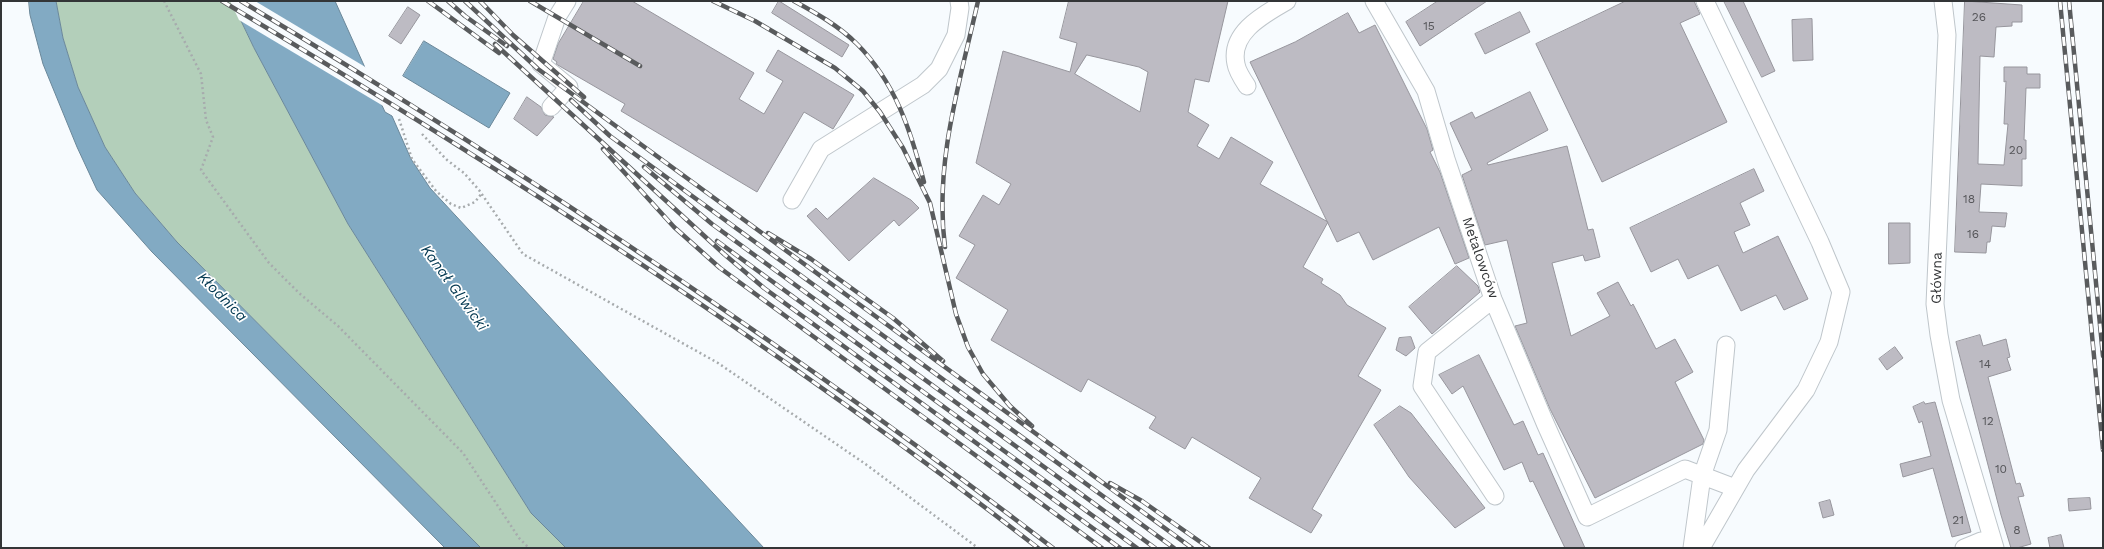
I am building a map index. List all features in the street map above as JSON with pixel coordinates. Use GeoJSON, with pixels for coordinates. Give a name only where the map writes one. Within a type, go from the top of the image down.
{"type":"FeatureCollection","features":[{"type":"Feature","properties":{"kind":"street"},"geometry":{"type":"LineString","coordinates":[[792,200],[821,149],[923,85],[939,69],[956,34],[960,8],[959,1]]}},
{"type":"Feature","properties":{"kind":"street"},"geometry":{"type":"LineString","coordinates":[[1247,86],[1236,65],[1235,49],[1244,33],[1257,19],[1287,1]]}},
{"type":"Feature","properties":{"kind":"street","name":"Metalowców"},"geometry":{"type":"LineString","coordinates":[[1374,1],[1426,91],[1446,159],[1493,299],[1544,423],[1587,517],[1685,469],[1702,476]]}},
{"type":"Feature","properties":{"kind":"street"},"geometry":{"type":"LineString","coordinates":[[1701,548],[1746,470],[1806,390],[1829,342],[1841,292],[1820,242],[1705,1]]}},
{"type":"Feature","properties":{"kind":"street","name":"Główna"},"geometry":{"type":"LineString","coordinates":[[1943,1],[1947,40],[1935,304],[1951,400],[1994,544]]}},
{"type":"Feature","properties":{"kind":"street"},"geometry":{"type":"LineString","coordinates":[[551,107],[569,87],[541,64],[563,2]]}},
{"type":"Feature","properties":{"kind":"street"},"geometry":{"type":"LineString","coordinates":[[1493,299],[1427,352],[1422,386],[1495,496]]}},
{"type":"Feature","properties":{"kind":"street"},"geometry":{"type":"LineString","coordinates":[[1692,548],[1702,476],[1718,430],[1726,345]]}},
{"type":"Feature","properties":{"kind":"street"},"geometry":{"type":"LineString","coordinates":[[1702,476],[1735,488]]}},
{"type":"Feature","properties":{"kind":"street"},"geometry":{"type":"LineString","coordinates":[[1968,547],[1994,544]]}},
{"type":"Feature","properties":{"kind":"path"},"geometry":{"type":"LineString","coordinates":[[164,1],[201,74],[206,120],[213,137],[200,170],[269,263],[299,293],[338,326],[463,453],[519,538],[529,548]]}},
{"type":"Feature","properties":{"kind":"path"},"geometry":{"type":"LineString","coordinates":[[399,119],[412,159],[436,190],[451,204],[461,208],[475,202],[482,194]]}},
{"type":"Feature","properties":{"kind":"path"},"geometry":{"type":"LineString","coordinates":[[422,134],[447,160],[464,172],[482,194],[523,254],[718,363],[864,462],[978,548]]}},
{"type":"Feature","properties":{"kind":"green space"},"geometry":{"type":"Polygon","coordinates":[[[56,1],[232,1],[254,48],[348,224],[531,513],[566,548],[481,548],[177,242],[135,193],[105,147],[78,87],[63,38],[56,1]]]}},
{"type":"Feature","properties":{"kind":"water","name":"Kłodnica"},"geometry":{"type":"Polygon","coordinates":[[[29,1],[56,1],[63,38],[78,87],[105,147],[135,193],[177,242],[481,548],[445,548],[152,252],[97,190],[77,147],[43,64],[30,15],[29,1]]]}},
{"type":"Feature","properties":{"kind":"water","name":"Kanał Gliwicki"},"geometry":{"type":"Polygon","coordinates":[[[232,1],[335,1],[385,112],[392,116],[411,159],[430,188],[764,548],[566,548],[531,513],[348,224],[254,48],[232,1]]]}},
{"type":"Feature","properties":{"kind":"water"},"geometry":{"type":"Polygon","coordinates":[[[424,41],[510,93],[489,128],[403,76],[424,41]]]}},
{"type":"Feature","properties":{"kind":"pier"},"geometry":{"type":"Polygon","coordinates":[[[230,1],[255,1],[367,68],[385,107],[239,20],[230,1]]]}},
{"type":"Feature","properties":{"kind":"building"},"geometry":{"type":"Polygon","coordinates":[[[584,1],[632,1],[754,73],[739,99],[764,114],[783,81],[766,71],[778,50],[854,95],[833,129],[804,112],[757,192],[621,111],[625,104],[556,64],[557,62],[553,59],[558,44],[584,1]]]}},
{"type":"Feature","properties":{"kind":"building"},"geometry":{"type":"Polygon","coordinates":[[[779,1],[849,45],[842,57],[772,13],[779,1]]]}},
{"type":"Feature","properties":{"kind":"building"},"geometry":{"type":"Polygon","coordinates":[[[1069,1],[1228,1],[1209,82],[1195,79],[1188,112],[1209,125],[1197,146],[1219,159],[1231,137],[1273,162],[1260,184],[1328,222],[1303,267],[1323,279],[1321,283],[1340,295],[1347,305],[1386,328],[1358,376],[1381,390],[1312,509],[1322,515],[1311,533],[1249,498],[1261,478],[1192,437],[1185,449],[1149,428],[1156,417],[1088,379],[1081,392],[991,340],[1008,310],[956,278],[975,245],[959,236],[983,195],[999,205],[1011,184],[976,163],[1003,51],[1070,72],[1077,43],[1060,38],[1069,1]],[[1087,55],[1075,74],[1140,112],[1148,72],[1139,67],[1087,55]]]}},
{"type":"Feature","properties":{"kind":"building"},"geometry":{"type":"Polygon","coordinates":[[[1438,1],[1487,1],[1420,46],[1406,22],[1438,1]]]}},
{"type":"Feature","properties":{"kind":"building"},"geometry":{"type":"Polygon","coordinates":[[[1626,1],[1694,1],[1700,14],[1680,23],[1727,122],[1602,182],[1536,44],[1626,1]]]}},
{"type":"Feature","properties":{"kind":"building"},"geometry":{"type":"Polygon","coordinates":[[[1724,1],[1743,1],[1775,71],[1762,77],[1724,1]]]}},
{"type":"Feature","properties":{"kind":"building"},"geometry":{"type":"Polygon","coordinates":[[[1965,1],[2022,5],[2022,22],[2012,22],[2012,26],[1996,27],[1994,57],[1980,56],[1978,164],[2004,165],[2008,124],[2004,124],[2006,81],[2004,82],[2004,67],[2027,67],[2027,74],[2040,74],[2040,88],[2026,88],[2024,140],[2026,140],[2026,159],[2022,159],[2022,186],[1981,184],[1979,212],[2007,213],[2005,227],[1992,226],[1990,242],[1987,242],[1986,253],[1955,252],[1965,1]]]}},
{"type":"Feature","properties":{"kind":"building"},"geometry":{"type":"Polygon","coordinates":[[[408,7],[420,15],[401,44],[389,36],[408,7]]]}},
{"type":"Feature","properties":{"kind":"building"},"geometry":{"type":"Polygon","coordinates":[[[1520,12],[1530,32],[1485,54],[1475,34],[1520,12]]]}},
{"type":"Feature","properties":{"kind":"building"},"geometry":{"type":"Polygon","coordinates":[[[1348,13],[1359,33],[1375,25],[1427,129],[1433,150],[1430,152],[1440,172],[1469,258],[1455,264],[1439,227],[1373,260],[1359,232],[1337,242],[1250,62],[1295,42],[1348,13]]]}},
{"type":"Feature","properties":{"kind":"building"},"geometry":{"type":"Polygon","coordinates":[[[1812,19],[1813,60],[1793,61],[1792,20],[1812,19]]]}},
{"type":"Feature","properties":{"kind":"building"},"geometry":{"type":"Polygon","coordinates":[[[1530,92],[1548,130],[1487,163],[1488,165],[1567,146],[1588,230],[1593,229],[1600,257],[1585,261],[1583,255],[1552,263],[1571,336],[1610,316],[1597,293],[1618,282],[1631,306],[1633,304],[1656,349],[1675,339],[1693,372],[1675,382],[1704,440],[1703,444],[1595,498],[1550,409],[1515,326],[1527,323],[1507,240],[1485,245],[1462,175],[1472,170],[1450,123],[1472,112],[1475,118],[1530,92]]]}},
{"type":"Feature","properties":{"kind":"building"},"geometry":{"type":"Polygon","coordinates":[[[527,97],[541,107],[545,115],[554,117],[537,136],[514,119],[527,97]]]}},
{"type":"Feature","properties":{"kind":"building"},"geometry":{"type":"Polygon","coordinates":[[[1754,169],[1764,191],[1740,203],[1750,225],[1734,232],[1743,253],[1778,236],[1808,299],[1784,310],[1776,295],[1741,311],[1718,265],[1688,279],[1678,259],[1651,272],[1630,228],[1754,169]]]}},
{"type":"Feature","properties":{"kind":"building"},"geometry":{"type":"Polygon","coordinates":[[[874,178],[911,200],[919,208],[899,226],[894,220],[849,261],[807,216],[816,208],[827,219],[874,178]]]}},
{"type":"Feature","properties":{"kind":"building"},"geometry":{"type":"Polygon","coordinates":[[[1889,223],[1910,223],[1910,263],[1889,264],[1889,223]]]}},
{"type":"Feature","properties":{"kind":"building"},"geometry":{"type":"Polygon","coordinates":[[[1457,266],[1478,286],[1480,292],[1432,334],[1409,307],[1457,266]]]}},
{"type":"Feature","properties":{"kind":"building"},"geometry":{"type":"Polygon","coordinates":[[[1980,335],[1983,346],[2006,339],[2010,357],[2007,358],[2011,370],[1988,377],[2016,484],[2020,483],[2024,496],[2018,497],[2031,544],[2017,548],[2011,548],[2001,515],[1956,342],[1980,335]]]}},
{"type":"Feature","properties":{"kind":"building"},"geometry":{"type":"Polygon","coordinates":[[[1411,337],[1415,348],[1406,356],[1396,350],[1399,338],[1411,337]]]}},
{"type":"Feature","properties":{"kind":"building"},"geometry":{"type":"Polygon","coordinates":[[[1895,347],[1903,358],[1887,370],[1879,359],[1895,347]]]}},
{"type":"Feature","properties":{"kind":"building"},"geometry":{"type":"Polygon","coordinates":[[[1479,355],[1514,425],[1523,421],[1538,455],[1543,453],[1585,548],[1565,548],[1533,481],[1530,482],[1522,462],[1504,470],[1463,386],[1452,394],[1439,375],[1479,355]]]}},
{"type":"Feature","properties":{"kind":"building"},"geometry":{"type":"Polygon","coordinates":[[[1924,402],[1925,404],[1935,402],[1971,532],[1952,537],[1933,468],[1903,477],[1900,464],[1931,456],[1922,421],[1919,423],[1913,407],[1924,402]]]}},
{"type":"Feature","properties":{"kind":"building"},"geometry":{"type":"Polygon","coordinates":[[[1400,406],[1411,413],[1485,508],[1455,528],[1409,477],[1374,425],[1400,406]]]}},
{"type":"Feature","properties":{"kind":"building"},"geometry":{"type":"Polygon","coordinates":[[[2090,498],[2091,509],[2069,511],[2068,499],[2090,498]]]}},
{"type":"Feature","properties":{"kind":"building"},"geometry":{"type":"Polygon","coordinates":[[[1830,500],[1834,515],[1823,518],[1819,503],[1830,500]]]}},
{"type":"Feature","properties":{"kind":"building"},"geometry":{"type":"Polygon","coordinates":[[[2061,535],[2064,548],[2050,548],[2048,538],[2061,535]]]}},
{"type":"Feature","properties":{"kind":"railway"},"geometry":{"type":"LineString","coordinates":[[222,1],[432,129],[638,262],[841,401],[1038,548]]}},
{"type":"Feature","properties":{"kind":"railway"},"geometry":{"type":"LineString","coordinates":[[241,1],[450,129],[655,263],[856,402],[1053,548]]}},
{"type":"Feature","properties":{"kind":"railway"},"geometry":{"type":"LineString","coordinates":[[428,1],[499,53]]}},
{"type":"Feature","properties":{"kind":"railway"},"geometry":{"type":"LineString","coordinates":[[448,1],[465,16],[507,46]]}},
{"type":"Feature","properties":{"kind":"railway"},"geometry":{"type":"LineString","coordinates":[[465,1],[538,69],[1192,548]]}},
{"type":"Feature","properties":{"kind":"railway"},"geometry":{"type":"LineString","coordinates":[[480,1],[513,35],[584,97]]}},
{"type":"Feature","properties":{"kind":"railway"},"geometry":{"type":"LineString","coordinates":[[530,1],[640,66]]}},
{"type":"Feature","properties":{"kind":"railway"},"geometry":{"type":"LineString","coordinates":[[713,1],[755,21],[835,68],[863,91],[880,112],[903,148],[930,203],[956,314],[968,347],[983,374],[1010,406],[1032,426]]}},
{"type":"Feature","properties":{"kind":"railway"},"geometry":{"type":"LineString","coordinates":[[794,1],[811,10],[843,31],[857,44],[882,74],[900,108],[913,144],[924,182]]}},
{"type":"Feature","properties":{"kind":"railway"},"geometry":{"type":"LineString","coordinates":[[945,247],[943,185],[946,154],[957,92],[978,1]]}},
{"type":"Feature","properties":{"kind":"railway"},"geometry":{"type":"LineString","coordinates":[[2060,1],[2103,450]]}},
{"type":"Feature","properties":{"kind":"railway"},"geometry":{"type":"LineString","coordinates":[[2069,1],[2103,356]]}},
{"type":"Feature","properties":{"kind":"railway"},"geometry":{"type":"LineString","coordinates":[[495,44],[724,254],[764,288],[1120,548]]}},
{"type":"Feature","properties":{"kind":"railway"},"geometry":{"type":"LineString","coordinates":[[571,100],[610,136],[1174,548]]}},
{"type":"Feature","properties":{"kind":"railway"},"geometry":{"type":"LineString","coordinates":[[603,149],[674,227],[720,268],[1102,548]]}},
{"type":"Feature","properties":{"kind":"railway"},"geometry":{"type":"LineString","coordinates":[[644,167],[712,224],[1155,548]]}},
{"type":"Feature","properties":{"kind":"railway"},"geometry":{"type":"LineString","coordinates":[[768,233],[811,259],[893,318],[943,361]]}},
{"type":"Feature","properties":{"kind":"railway"},"geometry":{"type":"LineString","coordinates":[[717,241],[1137,548]]}},
{"type":"Feature","properties":{"kind":"railway"},"geometry":{"type":"LineString","coordinates":[[1110,483],[1142,501],[1209,548]]}}]}
